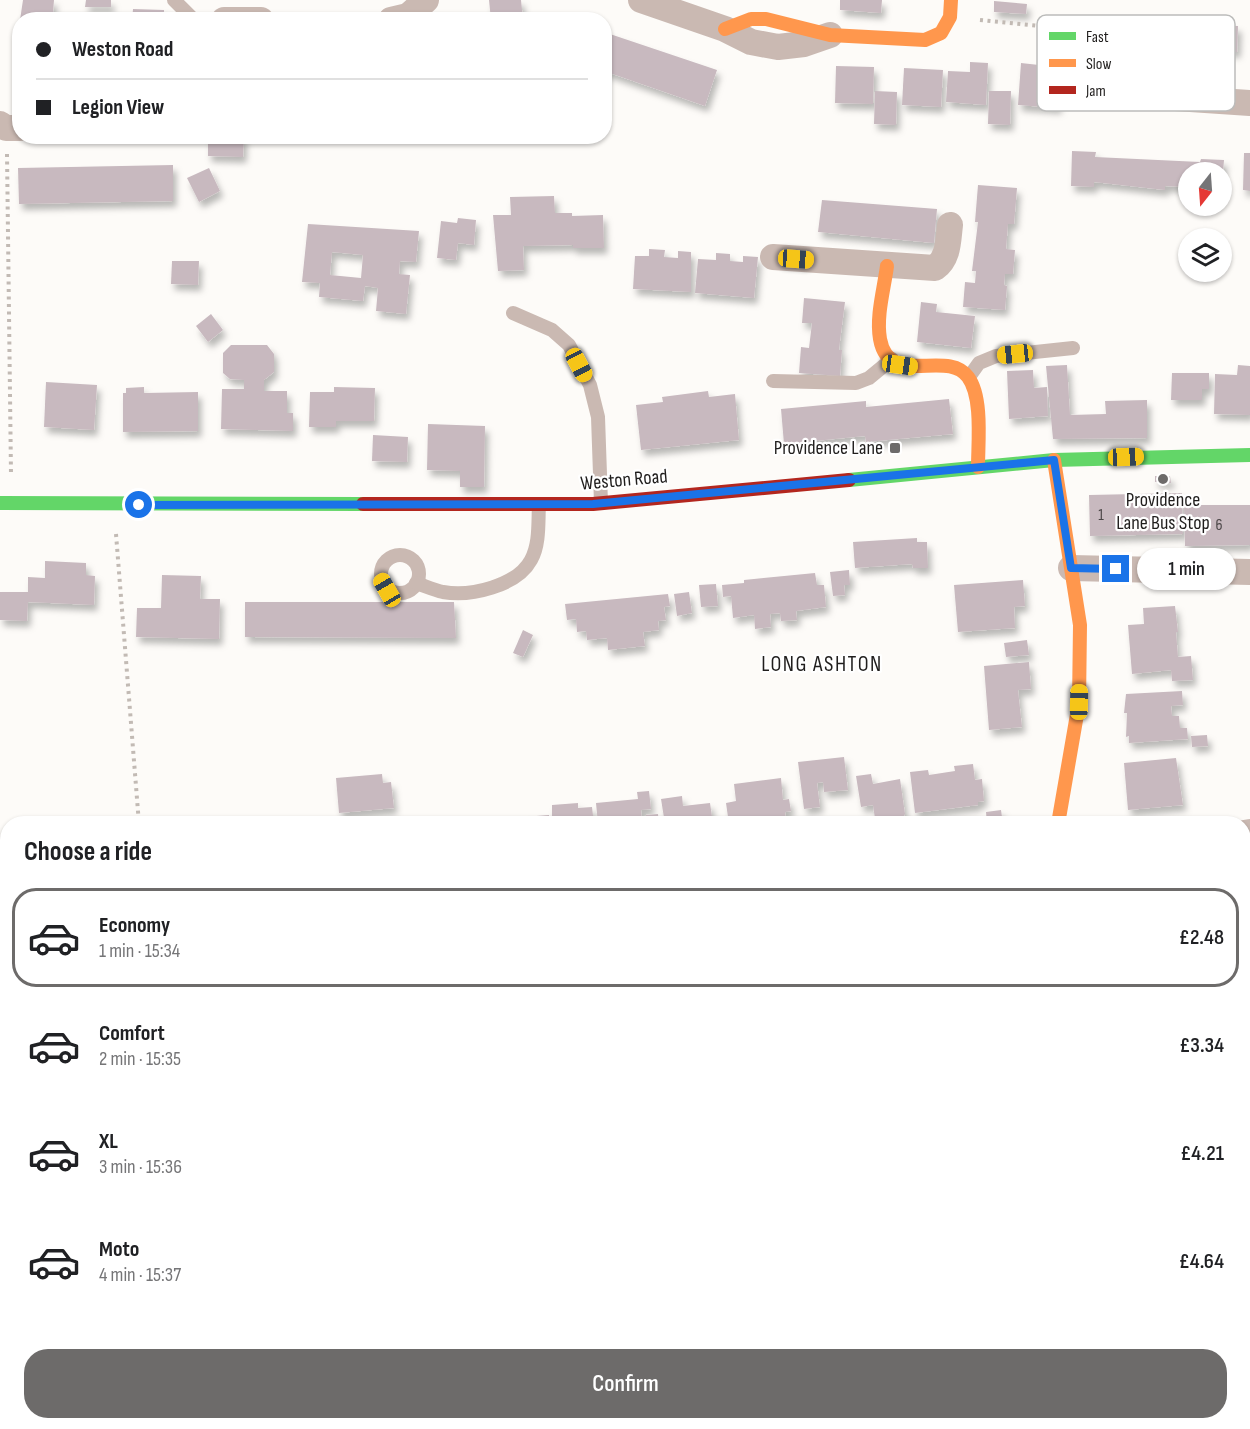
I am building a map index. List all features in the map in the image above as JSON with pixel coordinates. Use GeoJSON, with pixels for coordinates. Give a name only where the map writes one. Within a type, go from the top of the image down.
{"type":"FeatureCollection","features":[{"type":"Feature","properties":{"kind":"street"},"geometry":{"type":"LineString","coordinates":[[412,12],[426,0]]}},
{"type":"Feature","properties":{"kind":"street"},"geometry":{"type":"LineString","coordinates":[[641,0],[725,29],[751,42],[778,47],[804,44],[830,36],[925,40],[941,33],[950,17],[951,0]]}},
{"type":"Feature","properties":{"kind":"street"},"geometry":{"type":"LineString","coordinates":[[1235,102],[1250,103]]}},
{"type":"Feature","properties":{"kind":"street"},"geometry":{"type":"LineString","coordinates":[[773,257],[935,268],[942,263],[946,253],[950,225]]}},
{"type":"Feature","properties":{"kind":"street"},"geometry":{"type":"LineString","coordinates":[[887,266],[880,339],[885,354],[900,365],[961,369],[969,377],[976,399],[978,467]]}},
{"type":"Feature","properties":{"kind":"street","name":"Weston Road"},"geometry":{"type":"LineString","coordinates":[[5,504],[601,503],[1054,460],[1250,454]]}},
{"type":"Feature","properties":{"kind":"street"},"geometry":{"type":"LineString","coordinates":[[1054,460],[1080,625],[1079,702],[1059,816]]}},
{"type":"Feature","properties":{"kind":"street"},"geometry":{"type":"LineString","coordinates":[[1071,568],[1250,572]]}},
{"type":"Feature","properties":{"kind":"lane"},"geometry":{"type":"LineString","coordinates":[[174,0],[186,12]]}},
{"type":"Feature","properties":{"kind":"lane"},"geometry":{"type":"LineString","coordinates":[[513,314],[552,330],[569,345],[590,385],[598,417],[601,503]]}},
{"type":"Feature","properties":{"kind":"lane"},"geometry":{"type":"LineString","coordinates":[[969,377],[979,363],[996,356],[1073,348]]}},
{"type":"Feature","properties":{"kind":"lane"},"geometry":{"type":"LineString","coordinates":[[773,381],[840,385],[856,383],[869,378],[892,359]]}},
{"type":"Feature","properties":{"kind":"lane"},"geometry":{"type":"LineString","coordinates":[[416,583],[443,592],[467,593],[515,577],[531,561],[537,538],[539,504]]}},
{"type":"Feature","properties":{"kind":"path"},"geometry":{"type":"LineString","coordinates":[[950,17],[1037,26]]}},
{"type":"Feature","properties":{"kind":"path"},"geometry":{"type":"LineString","coordinates":[[5,504],[9,127]]}},
{"type":"Feature","properties":{"kind":"path"},"geometry":{"type":"LineString","coordinates":[[116,529],[138,816]]}},
{"type":"Feature","properties":{"kind":"building"},"geometry":{"type":"Polygon","coordinates":[[[23,0],[54,0],[53,12],[21,12],[23,0]]]}},
{"type":"Feature","properties":{"kind":"building"},"geometry":{"type":"Polygon","coordinates":[[[86,0],[111,0],[111,7],[85,7],[86,0]]]}},
{"type":"Feature","properties":{"kind":"building"},"geometry":{"type":"Polygon","coordinates":[[[489,0],[521,0],[522,12],[490,12],[489,0]]]}},
{"type":"Feature","properties":{"kind":"building"},"geometry":{"type":"Polygon","coordinates":[[[840,0],[882,0],[881,13],[840,10],[840,0]]]}},
{"type":"Feature","properties":{"kind":"building"},"geometry":{"type":"Polygon","coordinates":[[[994,1],[1027,4],[1026,14],[994,12],[994,1]]]}},
{"type":"Feature","properties":{"kind":"building"},"geometry":{"type":"Polygon","coordinates":[[[133,9],[164,10],[164,12],[133,12],[133,9]]]}},
{"type":"Feature","properties":{"kind":"building"},"geometry":{"type":"Polygon","coordinates":[[[1235,26],[1238,26],[1237,52],[1235,52],[1235,26]]]}},
{"type":"Feature","properties":{"kind":"building"},"geometry":{"type":"Polygon","coordinates":[[[612,35],[717,70],[705,106],[612,74],[612,35]]]}},
{"type":"Feature","properties":{"kind":"building"},"geometry":{"type":"Polygon","coordinates":[[[970,62],[988,63],[986,105],[946,102],[948,71],[970,72],[970,62]]]}},
{"type":"Feature","properties":{"kind":"building"},"geometry":{"type":"Polygon","coordinates":[[[1021,63],[1037,65],[1037,106],[1018,105],[1021,63]]]}},
{"type":"Feature","properties":{"kind":"building"},"geometry":{"type":"Polygon","coordinates":[[[836,66],[874,67],[873,104],[835,103],[836,66]]]}},
{"type":"Feature","properties":{"kind":"building"},"geometry":{"type":"Polygon","coordinates":[[[904,68],[943,70],[941,107],[902,105],[904,68]]]}},
{"type":"Feature","properties":{"kind":"building"},"geometry":{"type":"Polygon","coordinates":[[[875,91],[897,92],[896,125],[874,124],[875,91]]]}},
{"type":"Feature","properties":{"kind":"building"},"geometry":{"type":"Polygon","coordinates":[[[989,91],[1011,91],[1010,125],[988,124],[989,91]]]}},
{"type":"Feature","properties":{"kind":"building"},"geometry":{"type":"Polygon","coordinates":[[[208,144],[244,144],[243,157],[208,156],[208,144]]]}},
{"type":"Feature","properties":{"kind":"building"},"geometry":{"type":"Polygon","coordinates":[[[1072,151],[1096,152],[1095,157],[1200,162],[1178,162],[1178,187],[1165,186],[1165,190],[1094,182],[1094,187],[1071,186],[1072,151]]]}},
{"type":"Feature","properties":{"kind":"building"},"geometry":{"type":"Polygon","coordinates":[[[1244,153],[1250,153],[1250,191],[1243,190],[1244,153]]]}},
{"type":"Feature","properties":{"kind":"building"},"geometry":{"type":"Polygon","coordinates":[[[1201,159],[1224,160],[1224,162],[1200,162],[1201,159]]]}},
{"type":"Feature","properties":{"kind":"building"},"geometry":{"type":"Polygon","coordinates":[[[173,165],[173,201],[19,204],[18,168],[173,165]]]}},
{"type":"Feature","properties":{"kind":"building"},"geometry":{"type":"Polygon","coordinates":[[[209,168],[220,191],[199,202],[187,178],[209,168]]]}},
{"type":"Feature","properties":{"kind":"building"},"geometry":{"type":"Polygon","coordinates":[[[978,185],[1017,188],[1014,224],[1008,224],[1006,249],[1015,250],[1013,274],[1005,274],[1004,285],[1007,286],[1005,310],[963,307],[965,282],[975,283],[976,271],[972,271],[978,222],[975,222],[978,185]]]}},
{"type":"Feature","properties":{"kind":"building"},"geometry":{"type":"Polygon","coordinates":[[[554,196],[555,213],[572,213],[572,216],[603,215],[604,248],[573,248],[573,245],[523,246],[524,270],[498,271],[493,215],[511,215],[510,197],[554,196]]]}},
{"type":"Feature","properties":{"kind":"building"},"geometry":{"type":"Polygon","coordinates":[[[822,200],[937,209],[934,243],[818,232],[822,200]]]}},
{"type":"Feature","properties":{"kind":"building"},"geometry":{"type":"Polygon","coordinates":[[[458,218],[476,220],[474,245],[458,243],[456,260],[437,258],[441,221],[457,223],[458,218]]]}},
{"type":"Feature","properties":{"kind":"building"},"geometry":{"type":"Polygon","coordinates":[[[308,224],[419,231],[416,262],[400,261],[399,274],[410,275],[406,314],[376,311],[378,288],[365,286],[363,301],[319,297],[320,283],[302,282],[308,224]],[[332,252],[330,275],[361,278],[363,255],[332,252]]]}},
{"type":"Feature","properties":{"kind":"building"},"geometry":{"type":"Polygon","coordinates":[[[649,249],[665,250],[664,257],[678,258],[678,251],[691,252],[691,292],[633,289],[635,256],[649,256],[649,249]]]}},
{"type":"Feature","properties":{"kind":"building"},"geometry":{"type":"Polygon","coordinates":[[[716,253],[730,254],[730,261],[743,262],[743,256],[758,257],[754,298],[695,293],[698,259],[716,260],[716,253]]]}},
{"type":"Feature","properties":{"kind":"building"},"geometry":{"type":"Polygon","coordinates":[[[172,261],[199,261],[198,285],[171,284],[172,261]]]}},
{"type":"Feature","properties":{"kind":"building"},"geometry":{"type":"Polygon","coordinates":[[[804,298],[845,302],[839,350],[842,350],[840,376],[799,373],[801,347],[809,348],[812,323],[802,323],[804,298]]]}},
{"type":"Feature","properties":{"kind":"building"},"geometry":{"type":"Polygon","coordinates":[[[921,302],[937,304],[936,312],[975,316],[971,348],[917,342],[921,302]]]}},
{"type":"Feature","properties":{"kind":"building"},"geometry":{"type":"Polygon","coordinates":[[[211,314],[223,330],[208,342],[196,326],[211,314]]]}},
{"type":"Feature","properties":{"kind":"building"},"geometry":{"type":"Polygon","coordinates":[[[231,345],[267,345],[274,354],[274,372],[264,380],[264,391],[287,391],[287,413],[293,413],[293,431],[221,429],[222,389],[244,389],[244,380],[230,379],[223,373],[223,353],[231,345]]]}},
{"type":"Feature","properties":{"kind":"building"},"geometry":{"type":"Polygon","coordinates":[[[1067,365],[1070,415],[1106,414],[1105,401],[1147,400],[1147,438],[1053,439],[1046,366],[1067,365]]]}},
{"type":"Feature","properties":{"kind":"building"},"geometry":{"type":"Polygon","coordinates":[[[1238,365],[1250,366],[1250,415],[1214,414],[1215,374],[1237,375],[1238,365]]]}},
{"type":"Feature","properties":{"kind":"building"},"geometry":{"type":"Polygon","coordinates":[[[1033,370],[1034,388],[1047,387],[1048,416],[1009,419],[1007,371],[1033,370]]]}},
{"type":"Feature","properties":{"kind":"building"},"geometry":{"type":"Polygon","coordinates":[[[1172,373],[1209,373],[1209,389],[1202,389],[1202,400],[1171,400],[1172,373]]]}},
{"type":"Feature","properties":{"kind":"building"},"geometry":{"type":"Polygon","coordinates":[[[46,382],[97,385],[94,430],[44,427],[46,382]]]}},
{"type":"Feature","properties":{"kind":"building"},"geometry":{"type":"Polygon","coordinates":[[[144,387],[144,393],[198,392],[198,431],[123,432],[123,393],[126,393],[126,388],[144,387]]]}},
{"type":"Feature","properties":{"kind":"building"},"geometry":{"type":"Polygon","coordinates":[[[334,387],[375,388],[374,421],[336,421],[336,427],[309,427],[310,392],[334,392],[334,387]]]}},
{"type":"Feature","properties":{"kind":"building"},"geometry":{"type":"Polygon","coordinates":[[[708,391],[709,397],[735,394],[739,440],[641,450],[636,405],[663,402],[662,397],[708,391]]]}},
{"type":"Feature","properties":{"kind":"building"},"geometry":{"type":"Polygon","coordinates":[[[949,399],[953,434],[866,442],[865,436],[784,444],[781,409],[866,401],[866,407],[949,399]]]}},
{"type":"Feature","properties":{"kind":"building"},"geometry":{"type":"Polygon","coordinates":[[[428,424],[485,426],[484,487],[460,487],[460,471],[427,470],[428,424]]]}},
{"type":"Feature","properties":{"kind":"building"},"geometry":{"type":"Polygon","coordinates":[[[373,435],[408,437],[407,462],[372,461],[373,435]]]}},
{"type":"Feature","properties":{"kind":"building","name":"Providence Lane Bus Stop"},"geometry":{"type":"Polygon","coordinates":[[[1155,476],[1170,476],[1171,483],[1155,482],[1155,476]]]}},
{"type":"Feature","properties":{"kind":"building"},"geometry":{"type":"Polygon","coordinates":[[[1182,493],[1183,534],[1090,536],[1089,495],[1182,493]]]}},
{"type":"Feature","properties":{"kind":"building"},"geometry":{"type":"Polygon","coordinates":[[[1184,505],[1250,505],[1250,545],[1185,546],[1184,505]]]}},
{"type":"Feature","properties":{"kind":"building"},"geometry":{"type":"Polygon","coordinates":[[[917,538],[917,542],[927,542],[928,568],[913,568],[912,564],[855,568],[853,542],[917,538]]]}},
{"type":"Feature","properties":{"kind":"building"},"geometry":{"type":"Polygon","coordinates":[[[45,561],[86,563],[86,575],[95,576],[94,605],[28,602],[27,621],[0,620],[0,592],[28,592],[28,577],[45,578],[45,561]]]}},
{"type":"Feature","properties":{"kind":"building"},"geometry":{"type":"Polygon","coordinates":[[[849,570],[850,585],[844,585],[845,595],[833,596],[830,572],[849,570]]]}},
{"type":"Feature","properties":{"kind":"building"},"geometry":{"type":"Polygon","coordinates":[[[815,573],[817,585],[824,585],[826,607],[796,611],[797,620],[781,621],[780,613],[770,614],[771,627],[755,629],[754,615],[733,618],[731,596],[723,597],[722,585],[744,583],[744,580],[815,573]]]}},
{"type":"Feature","properties":{"kind":"building"},"geometry":{"type":"Polygon","coordinates":[[[162,575],[201,576],[200,599],[220,599],[219,639],[136,637],[137,608],[161,608],[162,575]]]}},
{"type":"Feature","properties":{"kind":"building"},"geometry":{"type":"Polygon","coordinates":[[[1023,580],[1025,606],[1014,607],[1015,628],[958,632],[954,585],[1023,580]]]}},
{"type":"Feature","properties":{"kind":"building"},"geometry":{"type":"Polygon","coordinates":[[[716,584],[718,606],[701,607],[699,585],[716,584]]]}},
{"type":"Feature","properties":{"kind":"building"},"geometry":{"type":"Polygon","coordinates":[[[689,592],[692,613],[677,616],[674,594],[689,592]]]}},
{"type":"Feature","properties":{"kind":"building"},"geometry":{"type":"Polygon","coordinates":[[[668,594],[670,606],[664,607],[666,620],[658,621],[659,630],[643,632],[645,646],[608,650],[607,638],[587,640],[586,631],[577,632],[576,619],[567,620],[565,604],[668,594]]]}},
{"type":"Feature","properties":{"kind":"building"},"geometry":{"type":"Polygon","coordinates":[[[245,602],[454,602],[456,638],[245,637],[245,602]]]}},
{"type":"Feature","properties":{"kind":"building"},"geometry":{"type":"Polygon","coordinates":[[[1175,606],[1178,657],[1191,656],[1193,680],[1172,681],[1171,670],[1132,674],[1128,625],[1144,624],[1143,608],[1175,606]]]}},
{"type":"Feature","properties":{"kind":"building"},"geometry":{"type":"Polygon","coordinates":[[[523,630],[533,635],[523,657],[513,653],[523,630]]]}},
{"type":"Feature","properties":{"kind":"building"},"geometry":{"type":"Polygon","coordinates":[[[1027,640],[1029,655],[1006,657],[1004,643],[1027,640]]]}},
{"type":"Feature","properties":{"kind":"building"},"geometry":{"type":"Polygon","coordinates":[[[1029,662],[1031,689],[1018,690],[1022,727],[989,730],[984,666],[1029,662]]]}},
{"type":"Feature","properties":{"kind":"building"},"geometry":{"type":"Polygon","coordinates":[[[1182,691],[1183,705],[1171,706],[1172,716],[1179,716],[1180,728],[1187,728],[1188,739],[1129,743],[1129,736],[1126,737],[1127,713],[1124,713],[1126,694],[1182,691]]]}},
{"type":"Feature","properties":{"kind":"building"},"geometry":{"type":"Polygon","coordinates":[[[1207,735],[1208,746],[1192,747],[1191,736],[1207,735]]]}},
{"type":"Feature","properties":{"kind":"building"},"geometry":{"type":"Polygon","coordinates":[[[844,757],[848,790],[824,792],[823,782],[817,783],[820,807],[804,809],[798,762],[844,757]]]}},
{"type":"Feature","properties":{"kind":"building"},"geometry":{"type":"Polygon","coordinates":[[[1176,758],[1183,805],[1128,810],[1124,763],[1176,758]]]}},
{"type":"Feature","properties":{"kind":"building"},"geometry":{"type":"Polygon","coordinates":[[[973,764],[975,780],[982,779],[984,801],[978,802],[978,805],[915,813],[910,772],[928,770],[929,775],[955,771],[954,766],[973,764]]]}},
{"type":"Feature","properties":{"kind":"building"},"geometry":{"type":"Polygon","coordinates":[[[382,774],[383,783],[391,782],[394,808],[339,813],[336,778],[382,774]]]}},
{"type":"Feature","properties":{"kind":"building"},"geometry":{"type":"Polygon","coordinates":[[[871,774],[873,784],[900,779],[904,816],[875,816],[873,805],[861,807],[856,776],[871,774]]]}},
{"type":"Feature","properties":{"kind":"building"},"geometry":{"type":"Polygon","coordinates":[[[781,778],[783,800],[789,799],[791,811],[785,812],[785,816],[728,816],[726,803],[736,801],[734,784],[781,778]]]}},
{"type":"Feature","properties":{"kind":"building"},"geometry":{"type":"Polygon","coordinates":[[[649,791],[651,809],[641,810],[641,816],[597,816],[596,803],[638,799],[637,792],[649,791]]]}},
{"type":"Feature","properties":{"kind":"building"},"geometry":{"type":"Polygon","coordinates":[[[682,796],[683,806],[710,803],[712,816],[664,816],[661,799],[682,796]]]}},
{"type":"Feature","properties":{"kind":"building"},"geometry":{"type":"Polygon","coordinates":[[[578,803],[578,808],[592,807],[593,816],[552,816],[552,805],[578,803]]]}},
{"type":"Feature","properties":{"kind":"building"},"geometry":{"type":"Polygon","coordinates":[[[1001,810],[1002,816],[986,816],[986,812],[1001,810]]]}},
{"type":"Feature","properties":{"kind":"traffic: fast"},"geometry":{"type":"LineString","coordinates":[[849,480],[1054,460],[1250,455]]}},
{"type":"Feature","properties":{"kind":"traffic: fast"},"geometry":{"type":"LineString","coordinates":[[0,503],[363,504]]}},
{"type":"Feature","properties":{"kind":"traffic: slow"},"geometry":{"type":"LineString","coordinates":[[725,29],[751,19],[766,19],[830,35],[925,40],[941,33],[950,17],[951,0]]}},
{"type":"Feature","properties":{"kind":"traffic: slow"},"geometry":{"type":"LineString","coordinates":[[887,266],[879,321],[880,339],[886,354],[895,362],[906,365],[947,366],[959,369],[968,377],[973,386],[978,408],[978,467]]}},
{"type":"Feature","properties":{"kind":"traffic: slow"},"geometry":{"type":"LineString","coordinates":[[1054,460],[1080,625],[1079,703],[1059,816]]}},
{"type":"Feature","properties":{"kind":"traffic: jam"},"geometry":{"type":"LineString","coordinates":[[363,504],[593,504],[849,480]]}},
{"type":"Feature","properties":{"kind":"place","name":"Providence Lane"},"geometry":{"type":"Point","coordinates":[895,448]}},
{"type":"Feature","properties":{"kind":"place","name":"Providence Lane Bus Stop"},"geometry":{"type":"Point","coordinates":[1163,479]}},
{"type":"Feature","properties":{"kind":"district","name":"LONG ASHTON"},"geometry":{"type":"Point","coordinates":[822,664]}},
{"type":"Feature","properties":{"kind":"route"},"geometry":{"type":"LineString","coordinates":[[139,505],[593,504],[1054,460],[1071,568],[1116,569]]}}]}
